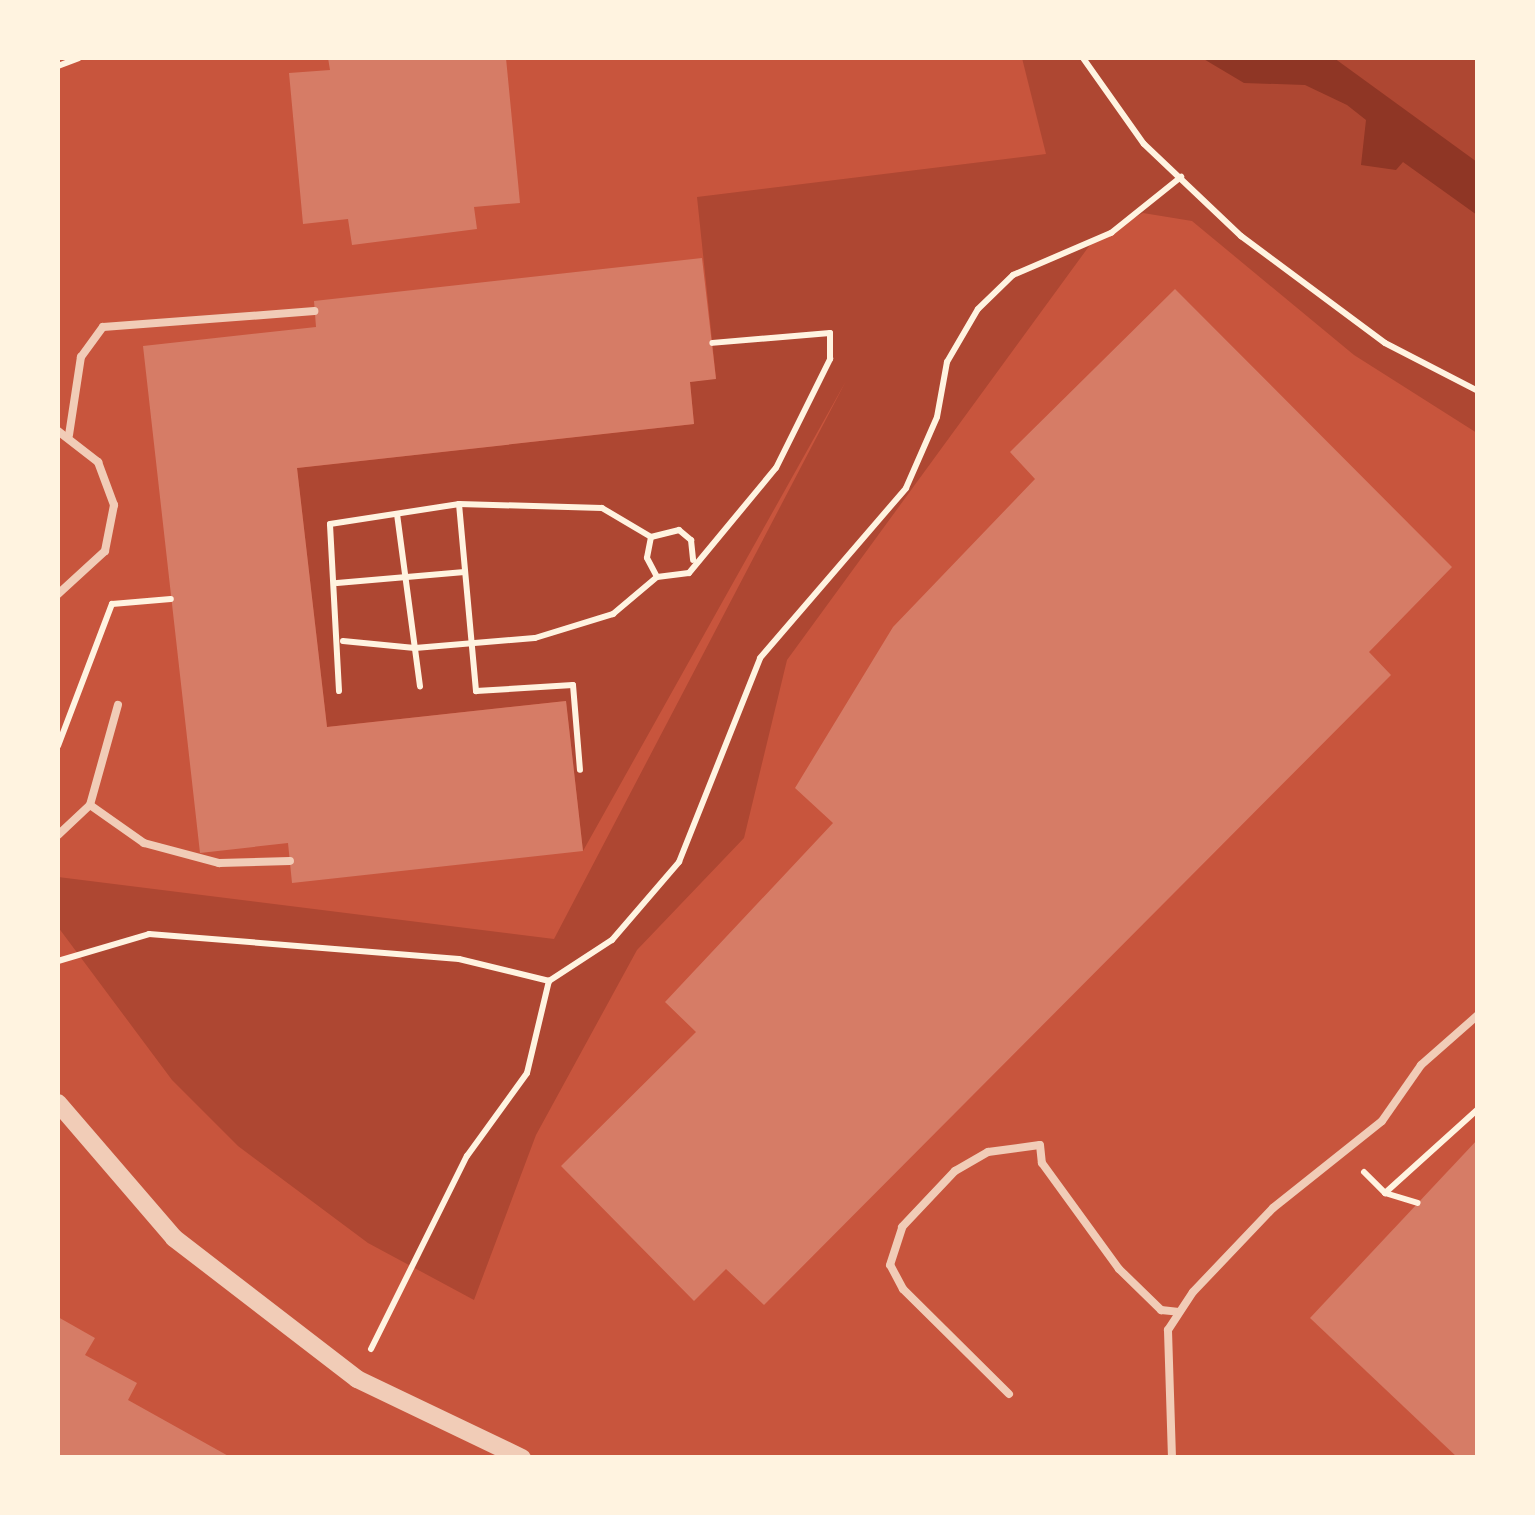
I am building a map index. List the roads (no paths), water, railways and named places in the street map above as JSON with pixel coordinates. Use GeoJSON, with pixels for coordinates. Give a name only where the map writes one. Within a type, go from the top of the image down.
{"type":"FeatureCollection","features":[{"type":"Feature","properties":{"kind":"street"},"geometry":{"type":"LineString","coordinates":[[58,1103],[174,1238],[358,1379],[522,1458]]}},
{"type":"Feature","properties":{"kind":"lane"},"geometry":{"type":"LineString","coordinates":[[69,435],[81,357],[104,327],[314,310]]}},
{"type":"Feature","properties":{"kind":"lane"},"geometry":{"type":"LineString","coordinates":[[58,431],[69,435],[98,462],[114,505],[106,551],[58,594]]}},
{"type":"Feature","properties":{"kind":"lane"},"geometry":{"type":"LineString","coordinates":[[58,835],[90,805],[118,705]]}},
{"type":"Feature","properties":{"kind":"lane"},"geometry":{"type":"LineString","coordinates":[[90,805],[158,847],[219,864],[290,861]]}},
{"type":"Feature","properties":{"kind":"lane"},"geometry":{"type":"LineString","coordinates":[[1172,1458],[1168,1330],[1179,1312],[1274,1208],[1344,1154],[1478,1015]]}},
{"type":"Feature","properties":{"kind":"lane"},"geometry":{"type":"LineString","coordinates":[[1008,1394],[902,1290],[890,1265],[902,1227],[955,1171],[988,1152],[1040,1146],[1042,1163],[1120,1270],[1160,1310],[1179,1312]]}}]}
